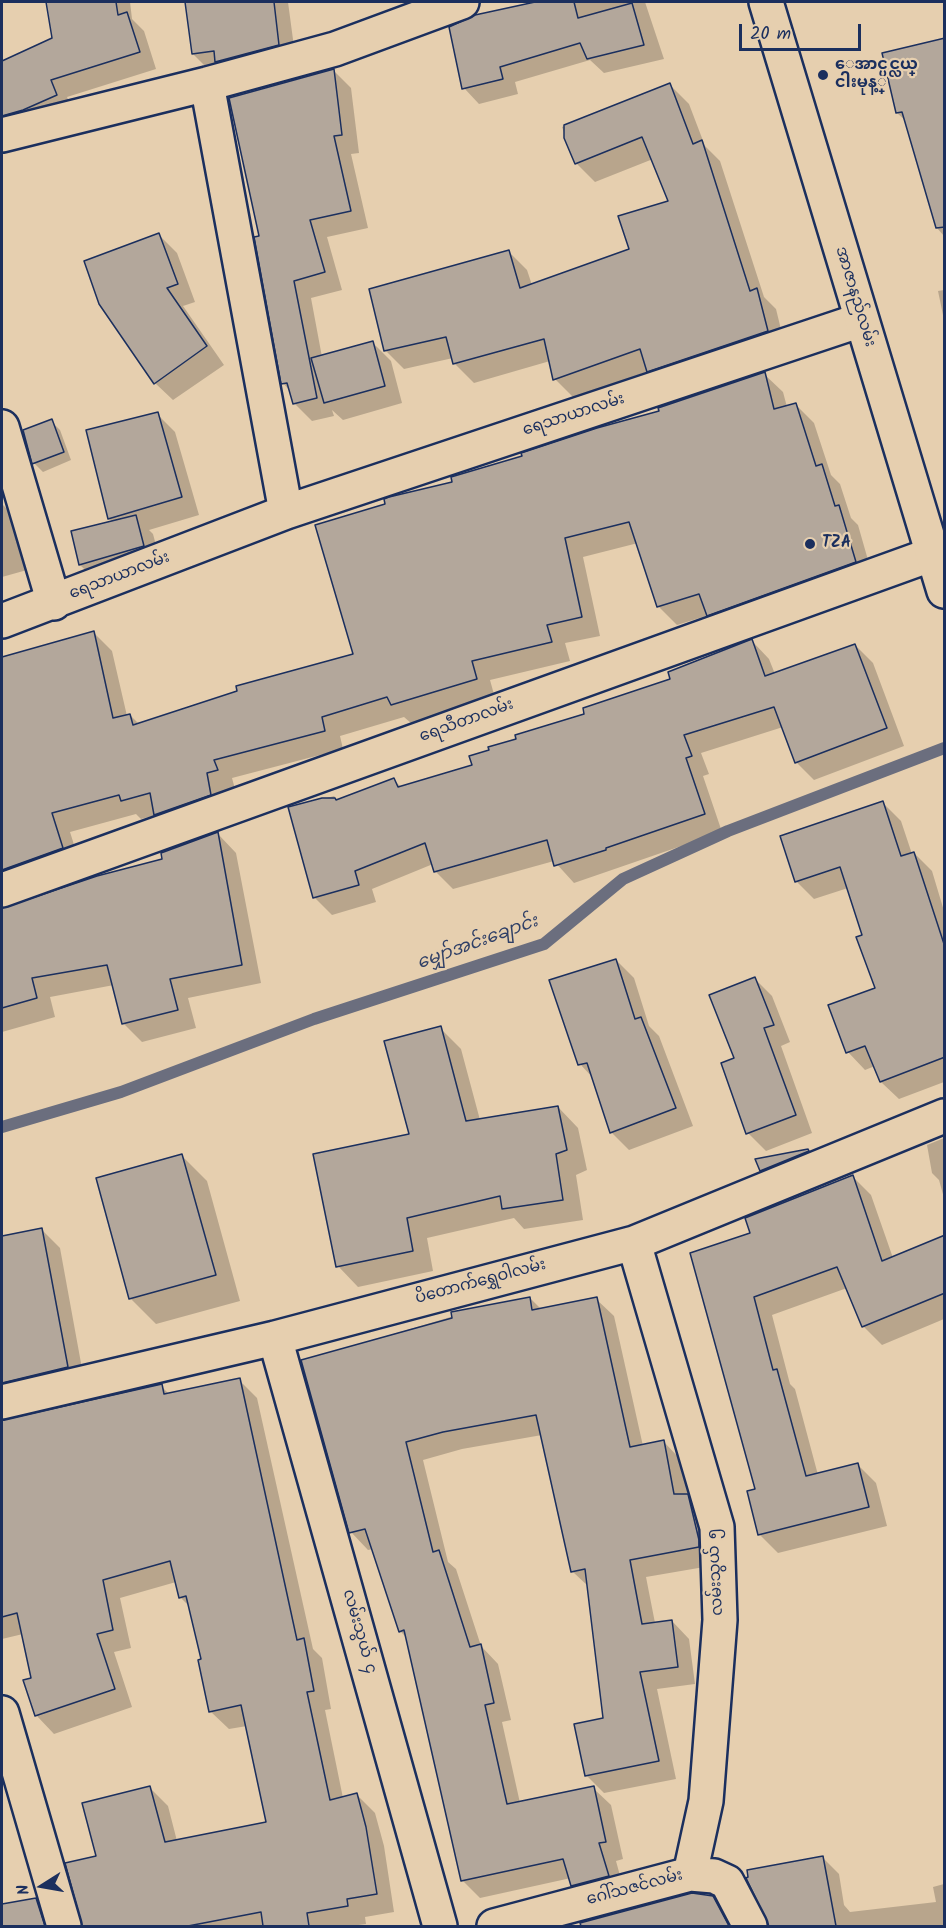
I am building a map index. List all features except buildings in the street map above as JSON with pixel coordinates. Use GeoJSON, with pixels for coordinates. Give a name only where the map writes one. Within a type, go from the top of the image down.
{"type":"FeatureCollection","features":[{"type":"Feature","properties":{"kind":"street"},"geometry":{"type":"LineString","coordinates":[[2,135],[207,84],[335,49],[462,2]]}},
{"type":"Feature","properties":{"kind":"street","name":"အာဇာနည်လမ်း"},"geometry":{"type":"LineString","coordinates":[[766,2],[945,591]]}},
{"type":"Feature","properties":{"kind":"street"},"geometry":{"type":"LineString","coordinates":[[207,84],[286,512]]}},
{"type":"Feature","properties":{"kind":"street","name":"ရေသာယာလမ်း"},"geometry":{"type":"LineString","coordinates":[[2,621],[54,603],[286,512],[861,320]]}},
{"type":"Feature","properties":{"kind":"street","name":"ရေသာယာလမ်း"},"geometry":{"type":"LineString","coordinates":[[2,428],[54,603]]}},
{"type":"Feature","properties":{"kind":"street","name":"ရေသီတာလမ်း"},"geometry":{"type":"LineString","coordinates":[[2,890],[933,554]]}},
{"type":"Feature","properties":{"kind":"street","name":"ပိတောက်ရွှေဝါလမ်း"},"geometry":{"type":"LineString","coordinates":[[2,1402],[275,1338],[634,1243],[945,1116]]}},
{"type":"Feature","properties":{"kind":"street","name":"လမ်းသွယ် ၅"},"geometry":{"type":"LineString","coordinates":[[634,1243],[717,1527],[718,1642],[706,1801],[690,1874]]}},
{"type":"Feature","properties":{"kind":"street","name":"လမ်းသွယ် ၄"},"geometry":{"type":"LineString","coordinates":[[275,1338],[440,1926]]}},
{"type":"Feature","properties":{"kind":"street"},"geometry":{"type":"LineString","coordinates":[[2,1713],[64,1926]]}},
{"type":"Feature","properties":{"kind":"street","name":"ဂေါ်သဇင်လမ်း"},"geometry":{"type":"LineString","coordinates":[[494,1926],[690,1874],[714,1876],[727,1882],[750,1926]]}},
{"type":"Feature","properties":{"kind":"waterway","name":"မျှော်အင်းချောင်း"},"geometry":{"type":"LineString","coordinates":[[2,1127],[121,1092],[314,1019],[544,944],[623,879],[728,831],[944,748]]}},
{"type":"Feature","properties":{"kind":"place","name":"ေအာင္ပင္လယ္ ငါးမုန့္"},"geometry":{"type":"Point","coordinates":[823,75]}},
{"type":"Feature","properties":{"kind":"place","name":"TZA"},"geometry":{"type":"Point","coordinates":[810,544]}}]}
